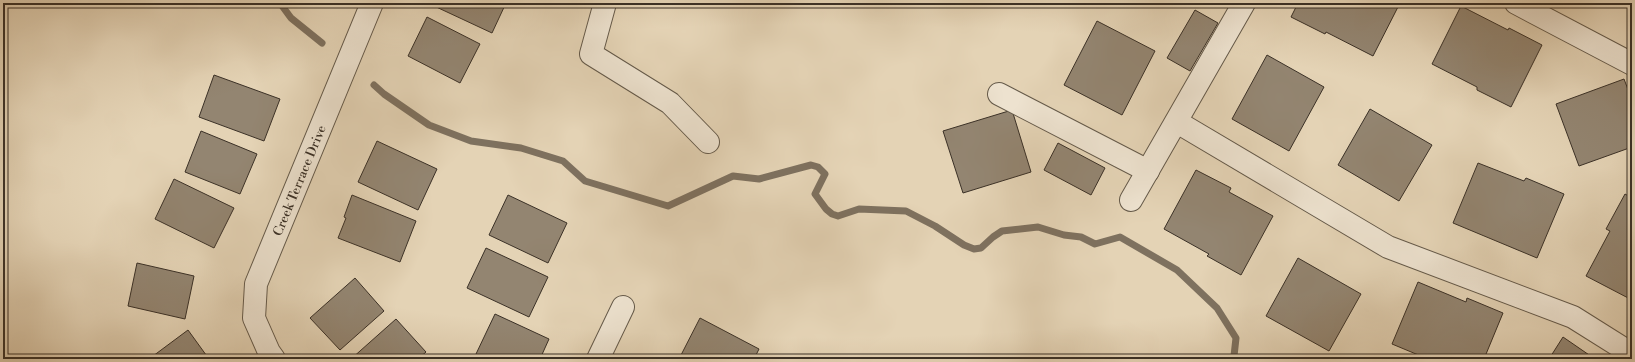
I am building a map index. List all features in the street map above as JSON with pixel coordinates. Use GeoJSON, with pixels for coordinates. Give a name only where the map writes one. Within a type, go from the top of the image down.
{"type":"FeatureCollection","features":[{"type":"Feature","properties":{"kind":"street","name":"Creek Terrace Drive"},"geometry":{"type":"LineString","coordinates":[[274,359],[269,352],[254,318],[256,284],[372,3]]}},
{"type":"Feature","properties":{"kind":"street"},"geometry":{"type":"LineString","coordinates":[[605,3],[591,54],[670,103],[708,142]]}},
{"type":"Feature","properties":{"kind":"street"},"geometry":{"type":"LineString","coordinates":[[1131,200],[1244,3]]}},
{"type":"Feature","properties":{"kind":"street"},"geometry":{"type":"LineString","coordinates":[[1516,3],[1632,64]]}},
{"type":"Feature","properties":{"kind":"street"},"geometry":{"type":"LineString","coordinates":[[999,94],[1148,171]]}},
{"type":"Feature","properties":{"kind":"street"},"geometry":{"type":"LineString","coordinates":[[1177,122],[1388,247],[1573,317],[1632,354]]}},
{"type":"Feature","properties":{"kind":"street"},"geometry":{"type":"LineString","coordinates":[[598,359],[623,307]]}},
{"type":"Feature","properties":{"kind":"building"},"geometry":{"type":"Polygon","coordinates":[[[433,3],[506,3],[492,33],[432,5],[433,3]]]}},
{"type":"Feature","properties":{"kind":"building"},"geometry":{"type":"Polygon","coordinates":[[[1298,3],[1400,3],[1373,56],[1326,32],[1325,34],[1291,17],[1298,3]]]}},
{"type":"Feature","properties":{"kind":"building"},"geometry":{"type":"Polygon","coordinates":[[[1461,6],[1508,30],[1509,28],[1542,45],[1511,107],[1477,90],[1477,87],[1432,64],[1461,6]]]}},
{"type":"Feature","properties":{"kind":"building"},"geometry":{"type":"Polygon","coordinates":[[[1195,10],[1218,23],[1190,71],[1167,58],[1195,10]]]}},
{"type":"Feature","properties":{"kind":"building"},"geometry":{"type":"Polygon","coordinates":[[[427,17],[480,44],[460,83],[408,56],[427,17]]]}},
{"type":"Feature","properties":{"kind":"building"},"geometry":{"type":"Polygon","coordinates":[[[1097,21],[1155,51],[1122,115],[1064,85],[1097,21]]]}},
{"type":"Feature","properties":{"kind":"building"},"geometry":{"type":"Polygon","coordinates":[[[1267,55],[1324,87],[1289,151],[1232,119],[1267,55]]]}},
{"type":"Feature","properties":{"kind":"building"},"geometry":{"type":"Polygon","coordinates":[[[214,75],[280,99],[264,141],[199,117],[214,75]]]}},
{"type":"Feature","properties":{"kind":"building"},"geometry":{"type":"Polygon","coordinates":[[[1624,79],[1632,100],[1632,147],[1579,166],[1556,104],[1624,79]]]}},
{"type":"Feature","properties":{"kind":"building"},"geometry":{"type":"Polygon","coordinates":[[[1370,109],[1432,145],[1399,201],[1338,165],[1370,109]]]}},
{"type":"Feature","properties":{"kind":"building"},"geometry":{"type":"Polygon","coordinates":[[[1012,110],[1031,172],[963,193],[943,131],[1012,110]]]}},
{"type":"Feature","properties":{"kind":"building"},"geometry":{"type":"Polygon","coordinates":[[[201,131],[257,154],[240,194],[185,172],[201,131]]]}},
{"type":"Feature","properties":{"kind":"building"},"geometry":{"type":"Polygon","coordinates":[[[377,141],[437,169],[418,210],[358,182],[377,141]]]}},
{"type":"Feature","properties":{"kind":"building"},"geometry":{"type":"Polygon","coordinates":[[[1058,143],[1105,168],[1091,195],[1044,170],[1058,143]]]}},
{"type":"Feature","properties":{"kind":"building"},"geometry":{"type":"Polygon","coordinates":[[[1478,163],[1524,181],[1526,178],[1564,194],[1537,258],[1453,223],[1478,163]]]}},
{"type":"Feature","properties":{"kind":"building"},"geometry":{"type":"Polygon","coordinates":[[[1196,170],[1231,188],[1229,192],[1273,216],[1241,275],[1207,256],[1209,254],[1164,229],[1196,170]]]}},
{"type":"Feature","properties":{"kind":"building"},"geometry":{"type":"Polygon","coordinates":[[[174,179],[234,208],[214,248],[155,219],[174,179]]]}},
{"type":"Feature","properties":{"kind":"building"},"geometry":{"type":"Polygon","coordinates":[[[1625,194],[1632,198],[1632,300],[1586,276],[1610,231],[1606,229],[1625,194]]]}},
{"type":"Feature","properties":{"kind":"building"},"geometry":{"type":"Polygon","coordinates":[[[352,195],[416,221],[400,262],[338,238],[346,218],[344,217],[352,195]]]}},
{"type":"Feature","properties":{"kind":"building"},"geometry":{"type":"Polygon","coordinates":[[[508,195],[567,223],[548,263],[489,235],[508,195]]]}},
{"type":"Feature","properties":{"kind":"building"},"geometry":{"type":"Polygon","coordinates":[[[486,248],[548,277],[529,317],[467,288],[486,248]]]}},
{"type":"Feature","properties":{"kind":"building"},"geometry":{"type":"Polygon","coordinates":[[[1298,258],[1361,294],[1329,351],[1266,316],[1298,258]]]}},
{"type":"Feature","properties":{"kind":"building"},"geometry":{"type":"Polygon","coordinates":[[[137,263],[194,276],[185,319],[128,306],[137,263]]]}},
{"type":"Feature","properties":{"kind":"building"},"geometry":{"type":"Polygon","coordinates":[[[355,278],[384,311],[340,350],[310,318],[355,278]]]}},
{"type":"Feature","properties":{"kind":"building"},"geometry":{"type":"Polygon","coordinates":[[[1418,282],[1466,302],[1467,298],[1503,313],[1484,359],[1437,359],[1430,356],[1428,359],[1392,344],[1418,282]]]}},
{"type":"Feature","properties":{"kind":"building"},"geometry":{"type":"Polygon","coordinates":[[[495,314],[549,339],[540,359],[486,359],[476,354],[495,314]]]}},
{"type":"Feature","properties":{"kind":"building"},"geometry":{"type":"Polygon","coordinates":[[[700,318],[759,349],[754,359],[684,359],[680,357],[700,318]]]}},
{"type":"Feature","properties":{"kind":"building"},"geometry":{"type":"Polygon","coordinates":[[[396,319],[426,352],[418,359],[351,359],[396,319]]]}},
{"type":"Feature","properties":{"kind":"building"},"geometry":{"type":"Polygon","coordinates":[[[188,330],[209,359],[149,359],[188,330]]]}},
{"type":"Feature","properties":{"kind":"building"},"geometry":{"type":"Polygon","coordinates":[[[1563,337],[1595,359],[1549,359],[1563,337]]]}},
{"type":"Feature","properties":{"kind":"waterway"},"geometry":{"type":"LineString","coordinates":[[280,3],[291,18],[322,43]]}},
{"type":"Feature","properties":{"kind":"waterway"},"geometry":{"type":"LineString","coordinates":[[374,85],[384,94],[429,125],[471,141],[521,148],[563,161],[585,181],[668,206],[733,176],[759,179],[811,165],[818,167],[825,174],[815,194],[826,209],[832,214],[838,216],[859,209],[906,211],[935,226],[964,245],[974,249],[981,248],[1002,231],[1038,227],[1064,235],[1081,237],[1095,244],[1120,237],[1177,270],[1217,308],[1236,338],[1234,356],[1236,359]]}}]}
